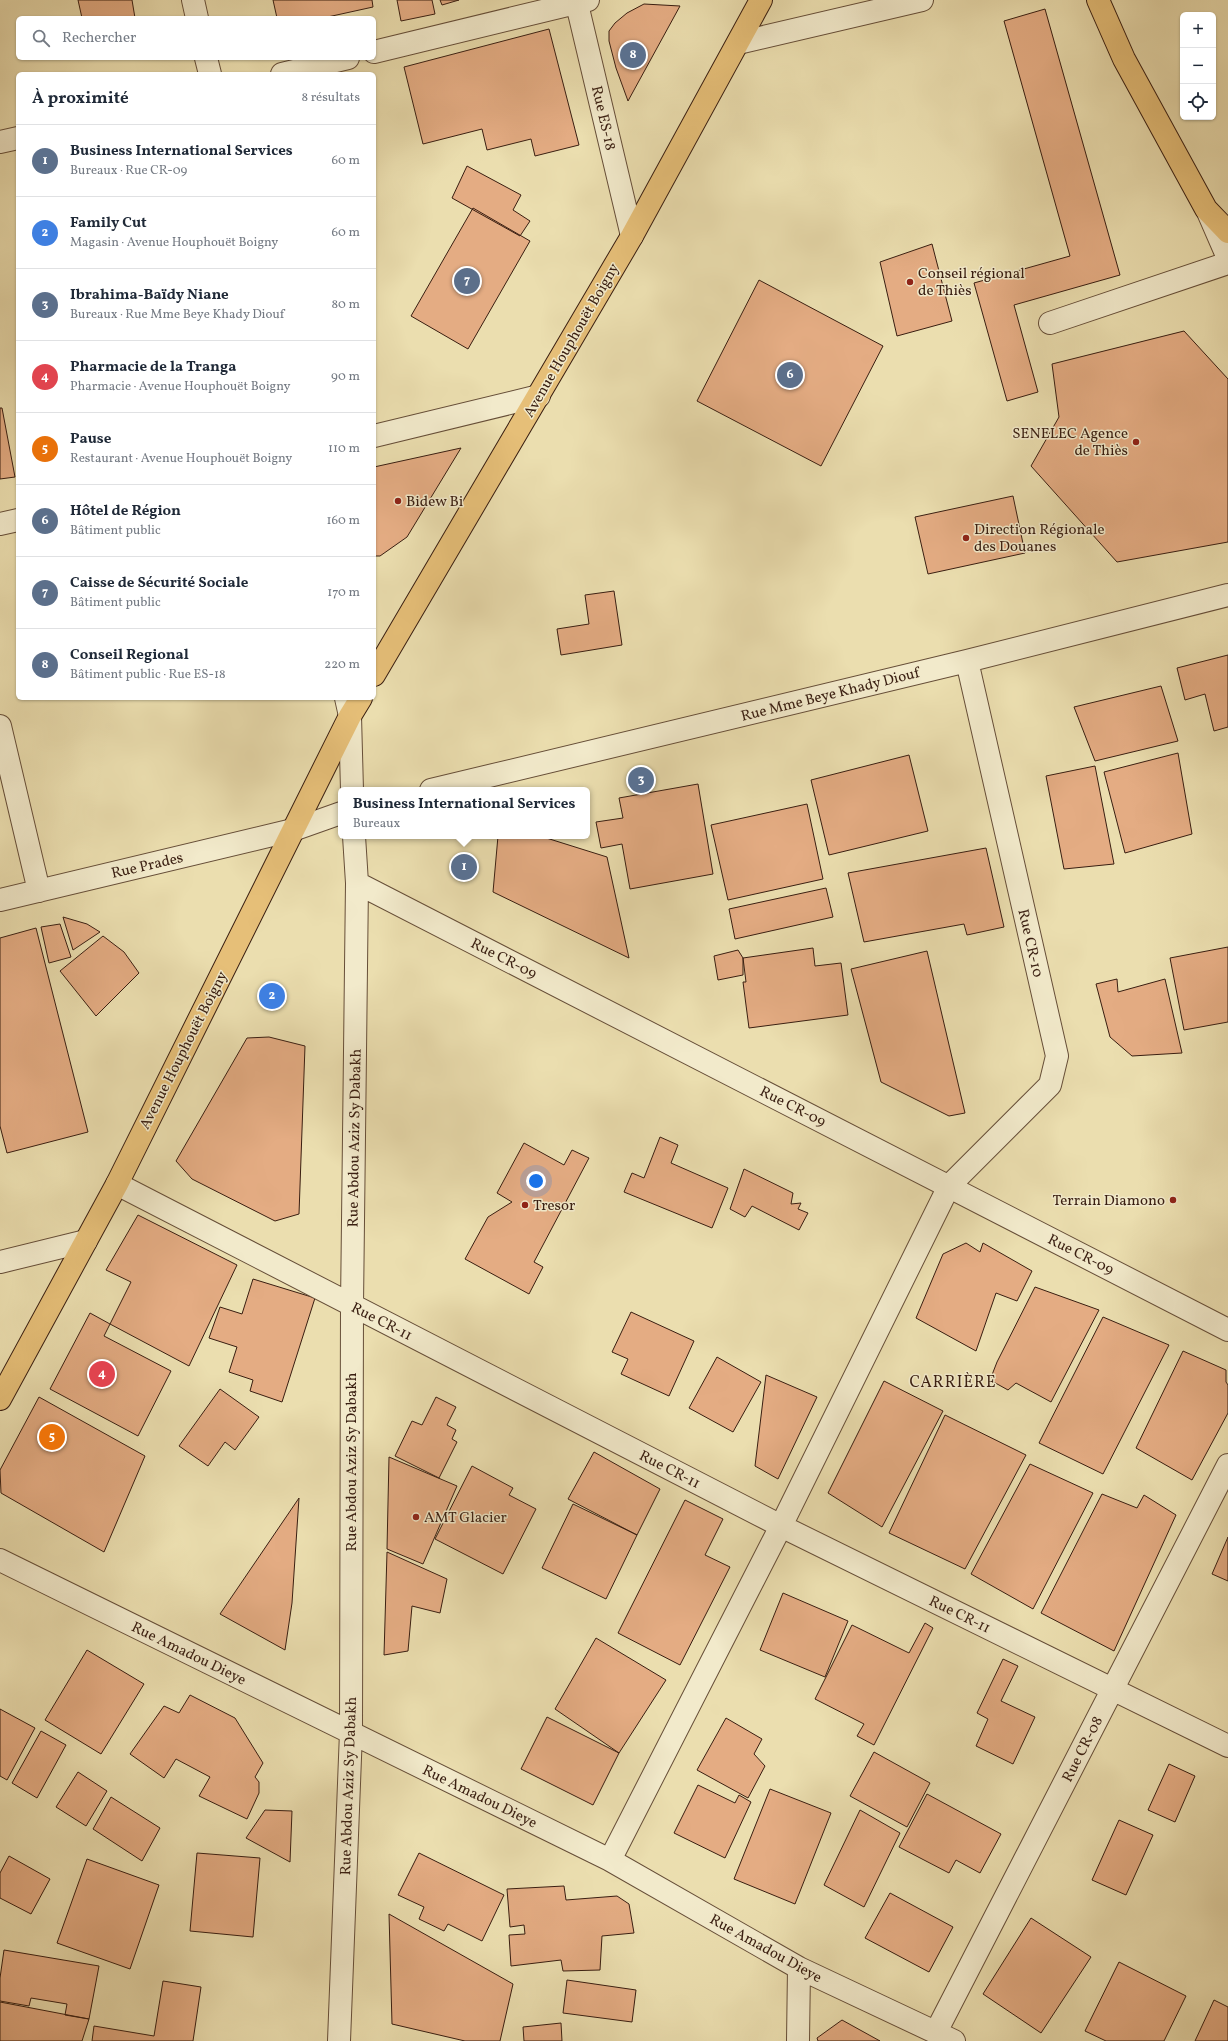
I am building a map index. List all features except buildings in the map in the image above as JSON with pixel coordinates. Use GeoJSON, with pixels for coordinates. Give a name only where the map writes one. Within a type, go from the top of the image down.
{"type":"FeatureCollection","features":[{"type":"Feature","properties":{"kind":"main road","name":"Avenue Houphouët Boigny"},"geometry":{"type":"LineString","coordinates":[[376,672],[632,236],[761,0]]}},
{"type":"Feature","properties":{"kind":"main road"},"geometry":{"type":"LineString","coordinates":[[1098,0],[1124,59],[1206,209],[1228,232]]}},
{"type":"Feature","properties":{"kind":"main road","name":"Avenue Houphouët Boigny"},"geometry":{"type":"LineString","coordinates":[[0,1400],[117,1184],[293,830],[348,707],[358,700]]}},
{"type":"Feature","properties":{"kind":"street"},"geometry":{"type":"LineString","coordinates":[[194,0],[197,16]]}},
{"type":"Feature","properties":{"kind":"street"},"geometry":{"type":"LineString","coordinates":[[738,43],[922,0]]}},
{"type":"Feature","properties":{"kind":"street"},"geometry":{"type":"LineString","coordinates":[[376,52],[580,1]]}},
{"type":"Feature","properties":{"kind":"street","name":"Rue ES-18"},"geometry":{"type":"LineString","coordinates":[[580,1],[632,236]]}},
{"type":"Feature","properties":{"kind":"street"},"geometry":{"type":"LineString","coordinates":[[206,60],[210,72]]}},
{"type":"Feature","properties":{"kind":"street"},"geometry":{"type":"LineString","coordinates":[[290,72],[340,60]]}},
{"type":"Feature","properties":{"kind":"street"},"geometry":{"type":"LineString","coordinates":[[0,142],[16,138]]}},
{"type":"Feature","properties":{"kind":"street"},"geometry":{"type":"LineString","coordinates":[[1206,209],[1228,258]]}},
{"type":"Feature","properties":{"kind":"street"},"geometry":{"type":"LineString","coordinates":[[1050,323],[1228,263]]}},
{"type":"Feature","properties":{"kind":"street"},"geometry":{"type":"LineString","coordinates":[[376,436],[539,396]]}},
{"type":"Feature","properties":{"kind":"street"},"geometry":{"type":"LineString","coordinates":[[0,524],[16,520]]}},
{"type":"Feature","properties":{"kind":"street","name":"Rue Mme Beye Khady Diouf"},"geometry":{"type":"LineString","coordinates":[[443,787],[967,661],[1228,595]]}},
{"type":"Feature","properties":{"kind":"street","name":"Rue CR-10"},"geometry":{"type":"LineString","coordinates":[[610,1860],[781,1526],[949,1186],[1050,1086],[1057,1056],[967,661]]}},
{"type":"Feature","properties":{"kind":"street"},"geometry":{"type":"LineString","coordinates":[[348,707],[352,787]]}},
{"type":"Feature","properties":{"kind":"street"},"geometry":{"type":"LineString","coordinates":[[0,726],[39,891]]}},
{"type":"Feature","properties":{"kind":"street"},"geometry":{"type":"LineString","coordinates":[[293,830],[338,814]]}},
{"type":"Feature","properties":{"kind":"street","name":"Rue Prades"},"geometry":{"type":"LineString","coordinates":[[0,900],[293,830]]}},
{"type":"Feature","properties":{"kind":"street","name":"Rue Abdou Aziz Sy Dabakh"},"geometry":{"type":"LineString","coordinates":[[339,2041],[350,1732],[352,1305],[357,883],[354,839]]}},
{"type":"Feature","properties":{"kind":"street","name":"Rue CR-09"},"geometry":{"type":"LineString","coordinates":[[357,883],[1228,1330]]}},
{"type":"Feature","properties":{"kind":"street","name":"Rue CR-11"},"geometry":{"type":"LineString","coordinates":[[117,1184],[781,1526],[1228,1746]]}},
{"type":"Feature","properties":{"kind":"street"},"geometry":{"type":"LineString","coordinates":[[0,1262],[86,1241]]}},
{"type":"Feature","properties":{"kind":"street","name":"Rue CR-08"},"geometry":{"type":"LineString","coordinates":[[945,2036],[1113,1689],[1228,1466]]}},
{"type":"Feature","properties":{"kind":"street","name":"Rue Amadou Dieye"},"geometry":{"type":"LineString","coordinates":[[0,1560],[610,1860],[799,1968],[945,2036]]}},
{"type":"Feature","properties":{"kind":"street"},"geometry":{"type":"LineString","coordinates":[[798,2041],[799,1968]]}},
{"type":"Feature","properties":{"kind":"place","name":"Conseil Regional"},"geometry":{"type":"Point","coordinates":[633,55]}},
{"type":"Feature","properties":{"kind":"place","name":"Caisse de Sécurité Sociale"},"geometry":{"type":"Point","coordinates":[467,281]}},
{"type":"Feature","properties":{"kind":"place","name":"Conseil régional de Thiès"},"geometry":{"type":"Point","coordinates":[910,282]}},
{"type":"Feature","properties":{"kind":"place","name":"Hôtel de Région"},"geometry":{"type":"Point","coordinates":[790,375]}},
{"type":"Feature","properties":{"kind":"place","name":"SENELEC Agence de Thiès"},"geometry":{"type":"Point","coordinates":[1136,442]}},
{"type":"Feature","properties":{"kind":"place","name":"Bidew Bi"},"geometry":{"type":"Point","coordinates":[398,501]}},
{"type":"Feature","properties":{"kind":"place","name":"Direction Régionale des Douanes"},"geometry":{"type":"Point","coordinates":[966,538]}},
{"type":"Feature","properties":{"kind":"place","name":"Ibrahima-Baïdy Niane"},"geometry":{"type":"Point","coordinates":[641,780]}},
{"type":"Feature","properties":{"kind":"place","name":"Business International Services"},"geometry":{"type":"Point","coordinates":[464,867]}},
{"type":"Feature","properties":{"kind":"place","name":"Family Cut"},"geometry":{"type":"Point","coordinates":[272,996]}},
{"type":"Feature","properties":{"kind":"place","name":"Terrain Diamono"},"geometry":{"type":"Point","coordinates":[1173,1200]}},
{"type":"Feature","properties":{"kind":"place","name":"Tresor"},"geometry":{"type":"Point","coordinates":[525,1205]}},
{"type":"Feature","properties":{"kind":"place","name":"Pharmacie de la Tranga"},"geometry":{"type":"Point","coordinates":[102,1374]}},
{"type":"Feature","properties":{"kind":"place","name":"Pause"},"geometry":{"type":"Point","coordinates":[52,1437]}},
{"type":"Feature","properties":{"kind":"place","name":"AMT Glacier"},"geometry":{"type":"Point","coordinates":[416,1517]}},
{"type":"Feature","properties":{"kind":"district","name":"CARRIÈRE"},"geometry":{"type":"Point","coordinates":[953,1381]}}]}
